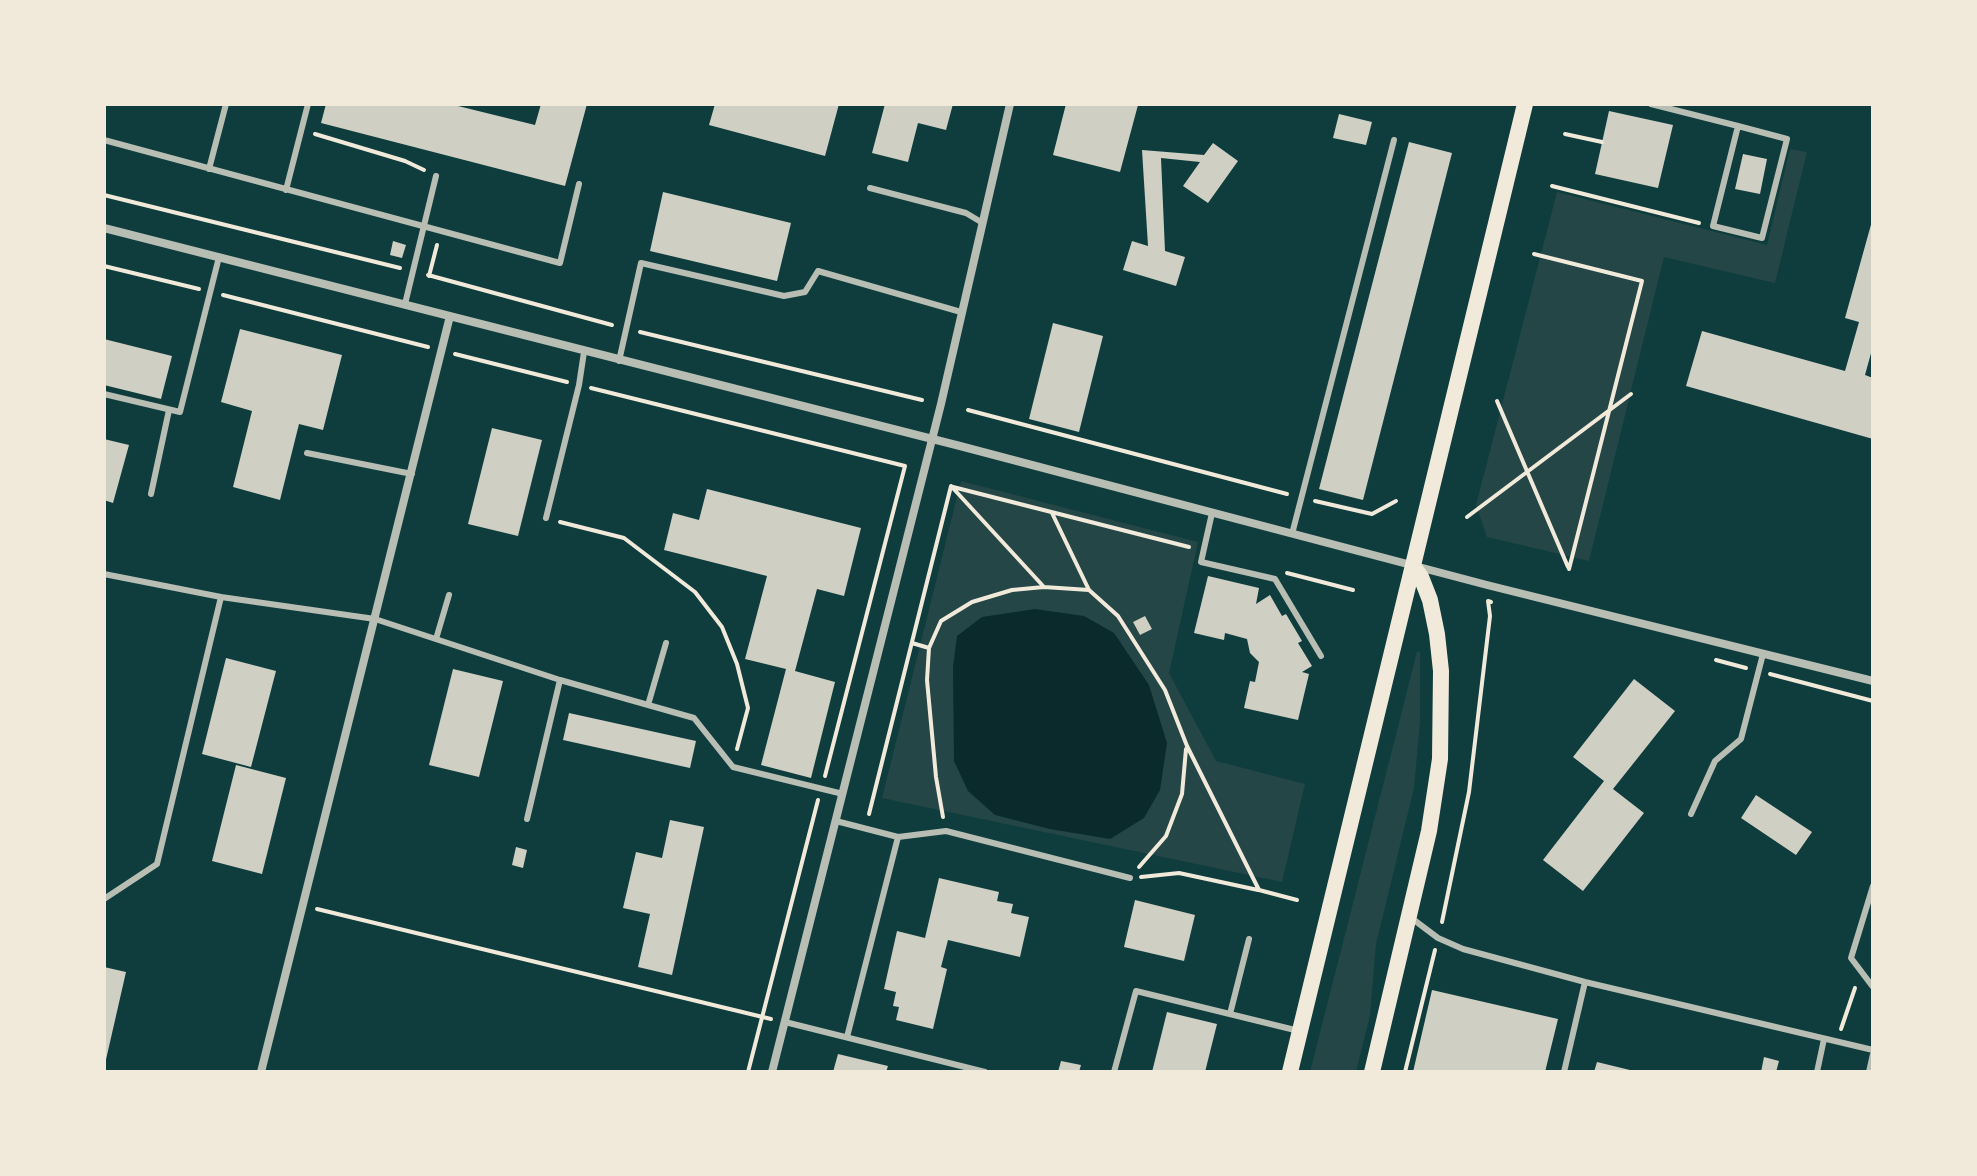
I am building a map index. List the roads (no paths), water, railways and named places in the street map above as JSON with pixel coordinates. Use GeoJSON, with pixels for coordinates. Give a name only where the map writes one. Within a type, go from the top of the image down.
{"type":"FeatureCollection","features":[{"type":"Feature","properties":{"kind":"main road"},"geometry":{"type":"LineString","coordinates":[[1290,1072],[1525,104]]}},
{"type":"Feature","properties":{"kind":"main road"},"geometry":{"type":"LineString","coordinates":[[1372,1072],[1436,794],[1441,671],[1436,626],[1425,588],[1413,566]]}},
{"type":"Feature","properties":{"kind":"street"},"geometry":{"type":"LineString","coordinates":[[772,1072],[932,439],[1010,104]]}},
{"type":"Feature","properties":{"kind":"street"},"geometry":{"type":"LineString","coordinates":[[104,228],[932,439],[1413,566],[1873,681]]}},
{"type":"Feature","properties":{"kind":"street"},"geometry":{"type":"LineString","coordinates":[[261,1072],[450,316]]}},
{"type":"Feature","properties":{"kind":"lane"},"geometry":{"type":"LineString","coordinates":[[209,169],[226,104]]}},
{"type":"Feature","properties":{"kind":"lane"},"geometry":{"type":"LineString","coordinates":[[286,190],[308,104]]}},
{"type":"Feature","properties":{"kind":"lane"},"geometry":{"type":"LineString","coordinates":[[1651,104],[1738,126],[1787,139],[1762,238],[1713,226],[1738,126]]}},
{"type":"Feature","properties":{"kind":"lane"},"geometry":{"type":"LineString","coordinates":[[104,140],[560,263],[579,184]]}},
{"type":"Feature","properties":{"kind":"lane"},"geometry":{"type":"LineString","coordinates":[[1292,534],[1394,140]]}},
{"type":"Feature","properties":{"kind":"lane"},"geometry":{"type":"LineString","coordinates":[[405,304],[436,176]]}},
{"type":"Feature","properties":{"kind":"lane"},"geometry":{"type":"LineString","coordinates":[[870,188],[966,213],[981,222]]}},
{"type":"Feature","properties":{"kind":"lane"},"geometry":{"type":"LineString","coordinates":[[104,394],[180,412],[219,257]]}},
{"type":"Feature","properties":{"kind":"lane"},"geometry":{"type":"LineString","coordinates":[[619,361],[641,263],[784,296],[805,292],[818,271],[961,312]]}},
{"type":"Feature","properties":{"kind":"lane"},"geometry":{"type":"LineString","coordinates":[[546,518],[579,385],[584,352]]}},
{"type":"Feature","properties":{"kind":"lane"},"geometry":{"type":"LineString","coordinates":[[151,494],[169,410]]}},
{"type":"Feature","properties":{"kind":"lane"},"geometry":{"type":"LineString","coordinates":[[307,453],[412,474]]}},
{"type":"Feature","properties":{"kind":"lane"},"geometry":{"type":"LineString","coordinates":[[1212,513],[1201,562],[1275,579],[1321,656]]}},
{"type":"Feature","properties":{"kind":"lane"},"geometry":{"type":"LineString","coordinates":[[104,574],[221,597],[375,619],[560,680],[694,718],[733,767],[843,794]]}},
{"type":"Feature","properties":{"kind":"lane"},"geometry":{"type":"LineString","coordinates":[[436,639],[449,595]]}},
{"type":"Feature","properties":{"kind":"lane"},"geometry":{"type":"LineString","coordinates":[[104,899],[157,864],[221,597]]}},
{"type":"Feature","properties":{"kind":"lane"},"geometry":{"type":"LineString","coordinates":[[648,705],[666,643]]}},
{"type":"Feature","properties":{"kind":"lane"},"geometry":{"type":"LineString","coordinates":[[1691,814],[1715,761],[1741,739],[1763,654]]}},
{"type":"Feature","properties":{"kind":"lane"},"geometry":{"type":"LineString","coordinates":[[527,819],[560,680]]}},
{"type":"Feature","properties":{"kind":"lane"},"geometry":{"type":"LineString","coordinates":[[836,821],[898,837],[946,831],[1130,878]]}},
{"type":"Feature","properties":{"kind":"lane"},"geometry":{"type":"LineString","coordinates":[[847,1037],[898,837]]}},
{"type":"Feature","properties":{"kind":"lane"},"geometry":{"type":"LineString","coordinates":[[1873,886],[1851,958],[1873,987]]}},
{"type":"Feature","properties":{"kind":"lane"},"geometry":{"type":"LineString","coordinates":[[1409,916],[1438,938],[1463,949],[1873,1052],[1869,1072]]}},
{"type":"Feature","properties":{"kind":"lane"},"geometry":{"type":"LineString","coordinates":[[1230,1014],[1249,939]]}},
{"type":"Feature","properties":{"kind":"lane"},"geometry":{"type":"LineString","coordinates":[[1564,1072],[1585,982]]}},
{"type":"Feature","properties":{"kind":"lane"},"geometry":{"type":"LineString","coordinates":[[1114,1072],[1136,991],[1300,1032]]}},
{"type":"Feature","properties":{"kind":"lane"},"geometry":{"type":"LineString","coordinates":[[785,1022],[985,1072]]}},
{"type":"Feature","properties":{"kind":"lane"},"geometry":{"type":"LineString","coordinates":[[1817,1072],[1824,1039]]}}]}
